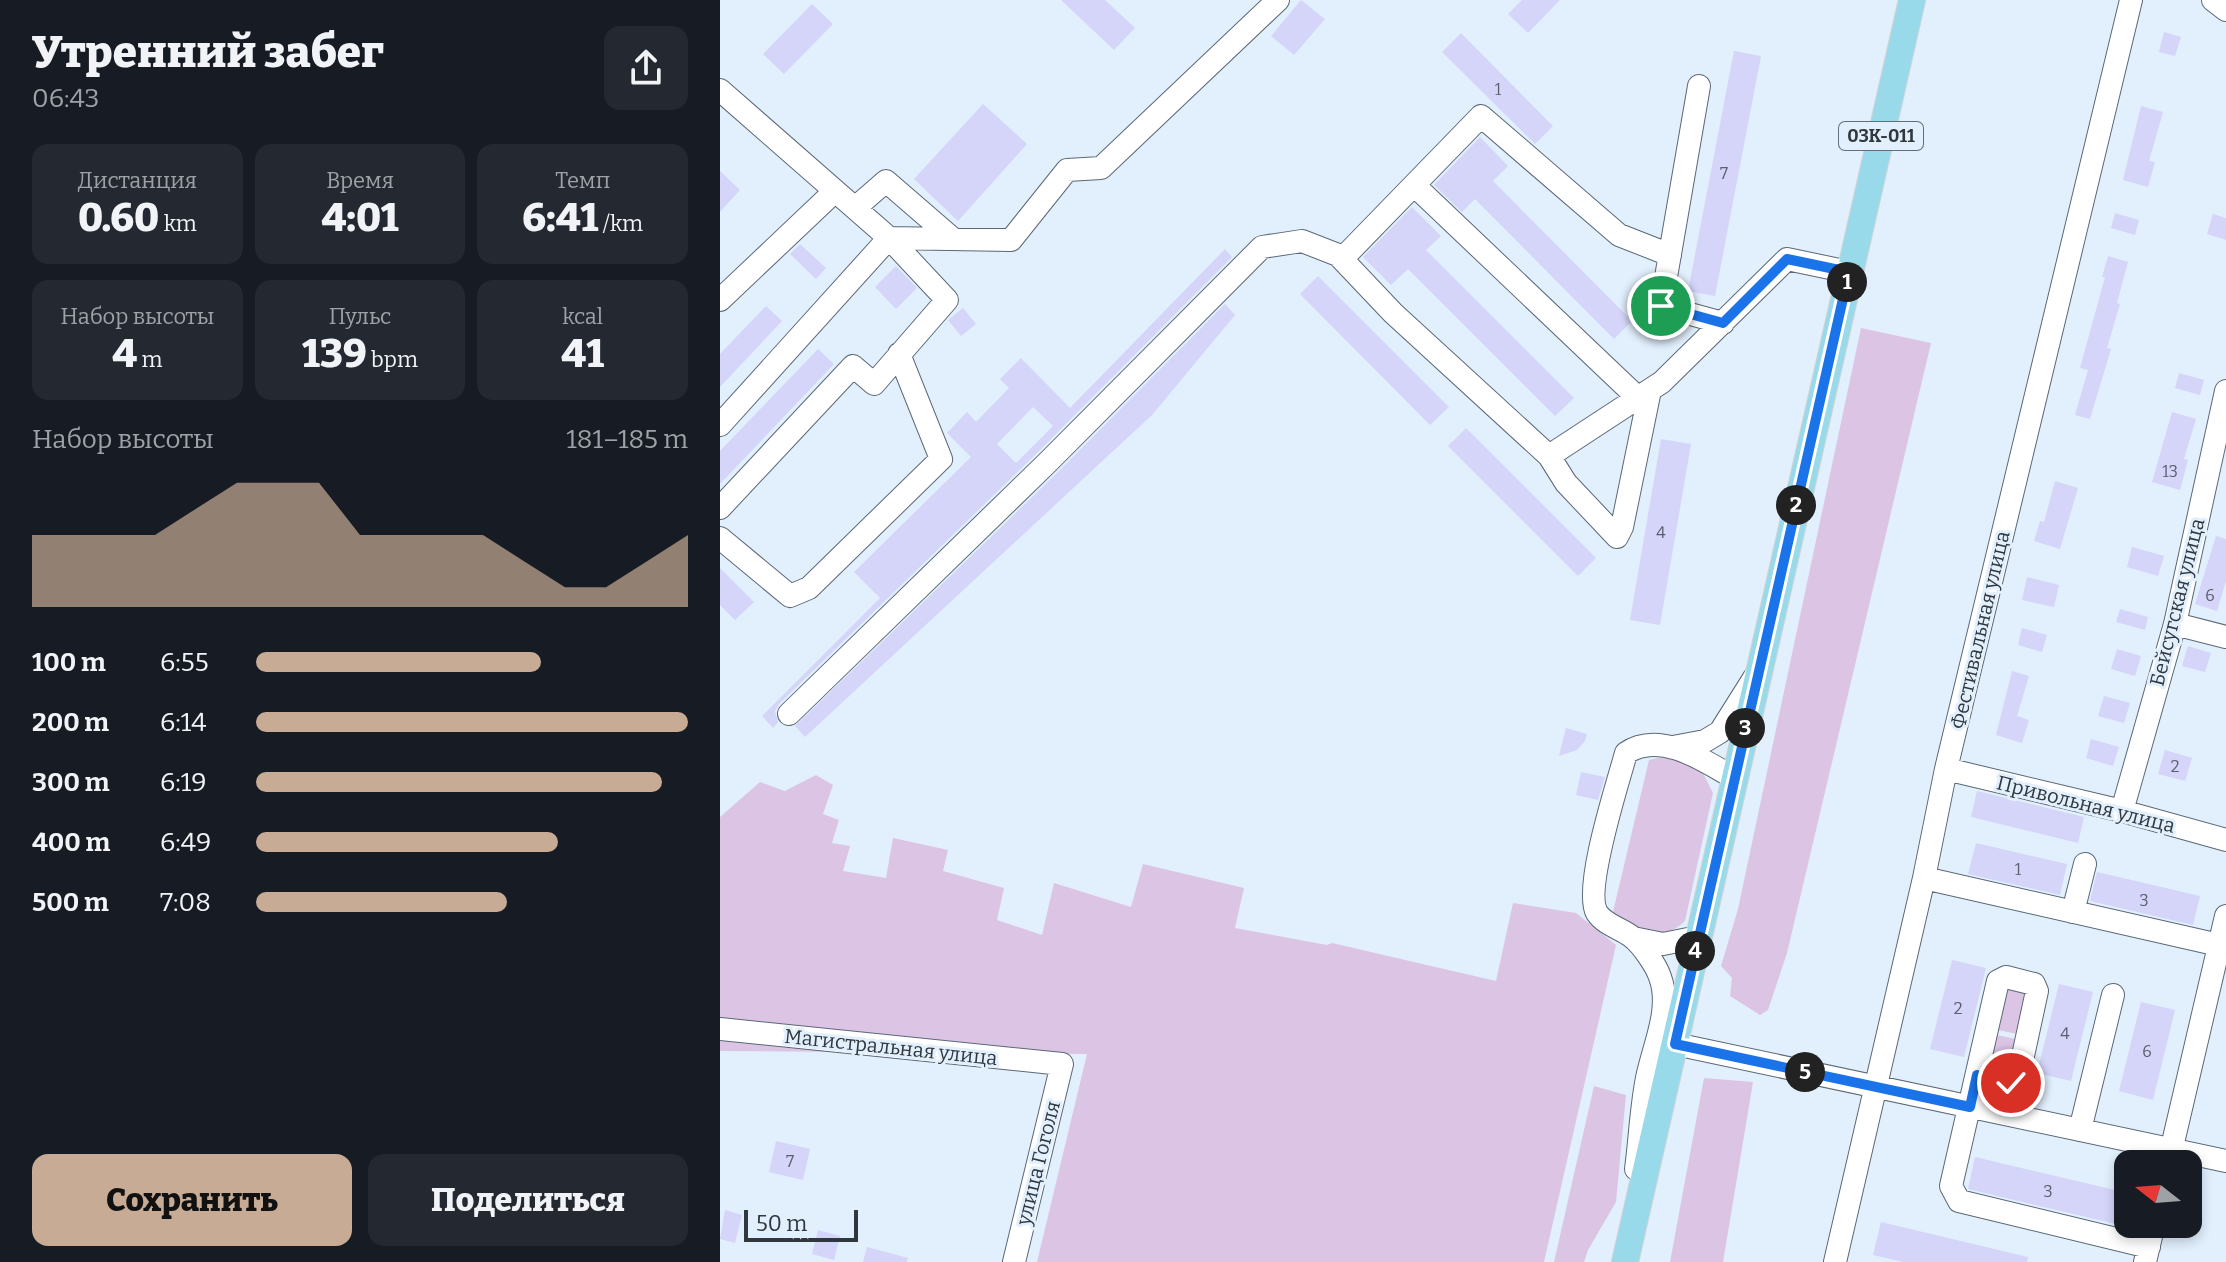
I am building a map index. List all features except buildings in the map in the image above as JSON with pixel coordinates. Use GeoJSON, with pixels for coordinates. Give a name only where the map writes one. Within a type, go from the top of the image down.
{"type":"FeatureCollection","features":[{"type":"Feature","properties":{"kind":"main road","name":"03К-011"},"geometry":{"type":"LineString","coordinates":[[1625,1262],[1912,0]]}},
{"type":"Feature","properties":{"kind":"street"},"geometry":{"type":"LineString","coordinates":[[720,425],[889,238],[1011,240],[1067,170],[1101,168],[1278,0]]}},
{"type":"Feature","properties":{"kind":"street","name":"Фестивальная улица"},"geometry":{"type":"LineString","coordinates":[[1835,1262],[1924,878],[1946,769],[2131,0]]}},
{"type":"Feature","properties":{"kind":"street"},"geometry":{"type":"LineString","coordinates":[[2213,0],[2226,10]]}},
{"type":"Feature","properties":{"kind":"street"},"geometry":{"type":"LineString","coordinates":[[1699,86],[1661,306],[1723,323]]}},
{"type":"Feature","properties":{"kind":"street"},"geometry":{"type":"LineString","coordinates":[[720,90],[889,238],[947,300],[874,384],[853,366],[720,508]]}},
{"type":"Feature","properties":{"kind":"street"},"geometry":{"type":"LineString","coordinates":[[1342,259],[1481,116],[1619,235],[1670,255]]}},
{"type":"Feature","properties":{"kind":"street"},"geometry":{"type":"LineString","coordinates":[[855,208],[886,181],[953,239]]}},
{"type":"Feature","properties":{"kind":"street"},"geometry":{"type":"LineString","coordinates":[[1414,185],[1644,394]]}},
{"type":"Feature","properties":{"kind":"street"},"geometry":{"type":"LineString","coordinates":[[720,300],[835,191]]}},
{"type":"Feature","properties":{"kind":"street"},"geometry":{"type":"LineString","coordinates":[[789,714],[1048,462],[1262,247],[1302,241],[1342,259],[1393,313],[1549,456],[1566,483],[1617,537],[1622,527],[1644,394]]}},
{"type":"Feature","properties":{"kind":"street"},"geometry":{"type":"LineString","coordinates":[[1549,456],[1662,382],[1787,259],[1849,272]]}},
{"type":"Feature","properties":{"kind":"street"},"geometry":{"type":"LineString","coordinates":[[720,538],[790,596],[809,588],[941,459],[899,354]]}},
{"type":"Feature","properties":{"kind":"street","name":"Бейсугская улица"},"geometry":{"type":"LineString","coordinates":[[2122,811],[2175,624],[2226,391]]}},
{"type":"Feature","properties":{"kind":"street"},"geometry":{"type":"LineString","coordinates":[[2175,624],[2226,637]]}},
{"type":"Feature","properties":{"kind":"street"},"geometry":{"type":"LineString","coordinates":[[1698,937],[1663,944],[1633,938],[1597,913],[1592,892],[1626,753],[1636,746],[1673,747],[1705,741],[1720,732],[1759,670]]}},
{"type":"Feature","properties":{"kind":"street"},"geometry":{"type":"LineString","coordinates":[[1673,747],[1734,778]]}},
{"type":"Feature","properties":{"kind":"street","name":"Привольная улица"},"geometry":{"type":"LineString","coordinates":[[1946,769],[2122,811],[2226,840]]}},
{"type":"Feature","properties":{"kind":"street"},"geometry":{"type":"LineString","coordinates":[[2073,912],[2085,864]]}},
{"type":"Feature","properties":{"kind":"street"},"geometry":{"type":"LineString","coordinates":[[1924,878],[2219,945]]}},
{"type":"Feature","properties":{"kind":"street"},"geometry":{"type":"LineString","coordinates":[[2171,1150],[2216,1001],[2219,945],[2226,916]]}},
{"type":"Feature","properties":{"kind":"street"},"geometry":{"type":"LineString","coordinates":[[1625,1262],[1647,1079],[1664,1008],[1661,977],[1633,938]]}},
{"type":"Feature","properties":{"kind":"street"},"geometry":{"type":"LineString","coordinates":[[2080,1130],[2113,995]]}},
{"type":"Feature","properties":{"kind":"street","name":"Магистральная улица"},"geometry":{"type":"LineString","coordinates":[[720,1029],[1062,1064]]}},
{"type":"Feature","properties":{"kind":"street"},"geometry":{"type":"LineString","coordinates":[[1675,1044],[2080,1130],[2146,1150]]}},
{"type":"Feature","properties":{"kind":"street","name":"улица Гоголя"},"geometry":{"type":"LineString","coordinates":[[1014,1262],[1062,1064]]}},
{"type":"Feature","properties":{"kind":"street"},"geometry":{"type":"LineString","coordinates":[[1977,1075],[1951,1186],[1959,1201],[2147,1255]]}},
{"type":"Feature","properties":{"kind":"street"},"geometry":{"type":"LineString","coordinates":[[2202,1159],[2226,1161]]}},
{"type":"Feature","properties":{"kind":"shaded area"},"geometry":{"type":"Polygon","coordinates":[[[1861,328],[1931,343],[1787,953],[1768,1010],[1760,1015],[1730,996],[1732,978],[1721,966],[1738,909],[1861,328]]]}},
{"type":"Feature","properties":{"kind":"shaded area"},"geometry":{"type":"Polygon","coordinates":[[[1662,757],[1700,767],[1713,793],[1685,921],[1667,932],[1648,933],[1629,925],[1613,912],[1649,760],[1662,757]]]}},
{"type":"Feature","properties":{"kind":"shaded area"},"geometry":{"type":"Polygon","coordinates":[[[816,775],[833,785],[823,814],[839,820],[832,843],[850,846],[843,871],[886,878],[893,838],[948,850],[943,871],[1004,888],[997,920],[1042,935],[1054,883],[1131,907],[1143,864],[1244,888],[1235,928],[1327,945],[1332,943],[1496,981],[1513,903],[1576,913],[1616,945],[1544,1262],[1037,1262],[1087,1054],[720,1051],[720,817],[760,782],[785,791],[816,775]]]}},
{"type":"Feature","properties":{"kind":"shaded area"},"geometry":{"type":"Polygon","coordinates":[[[2010,988],[2025,992],[2026,996],[2017,1034],[1998,1030],[2010,988]]]}},
{"type":"Feature","properties":{"kind":"shaded area"},"geometry":{"type":"Polygon","coordinates":[[[1997,1035],[2016,1039],[2009,1073],[1990,1068],[1997,1035]]]}},
{"type":"Feature","properties":{"kind":"shaded area"},"geometry":{"type":"Polygon","coordinates":[[[1704,1078],[1753,1082],[1723,1262],[1670,1262],[1704,1078]]]}},
{"type":"Feature","properties":{"kind":"shaded area"},"geometry":{"type":"Polygon","coordinates":[[[1594,1086],[1626,1095],[1616,1202],[1584,1262],[1554,1262],[1594,1086]]]}},
{"type":"Feature","properties":{"kind":"route"},"geometry":{"type":"LineString","coordinates":[[1661,306],[1723,323],[1787,259],[1849,272],[1675,1044],[1970,1107],[1977,1075],[2011,1083]]}}]}
